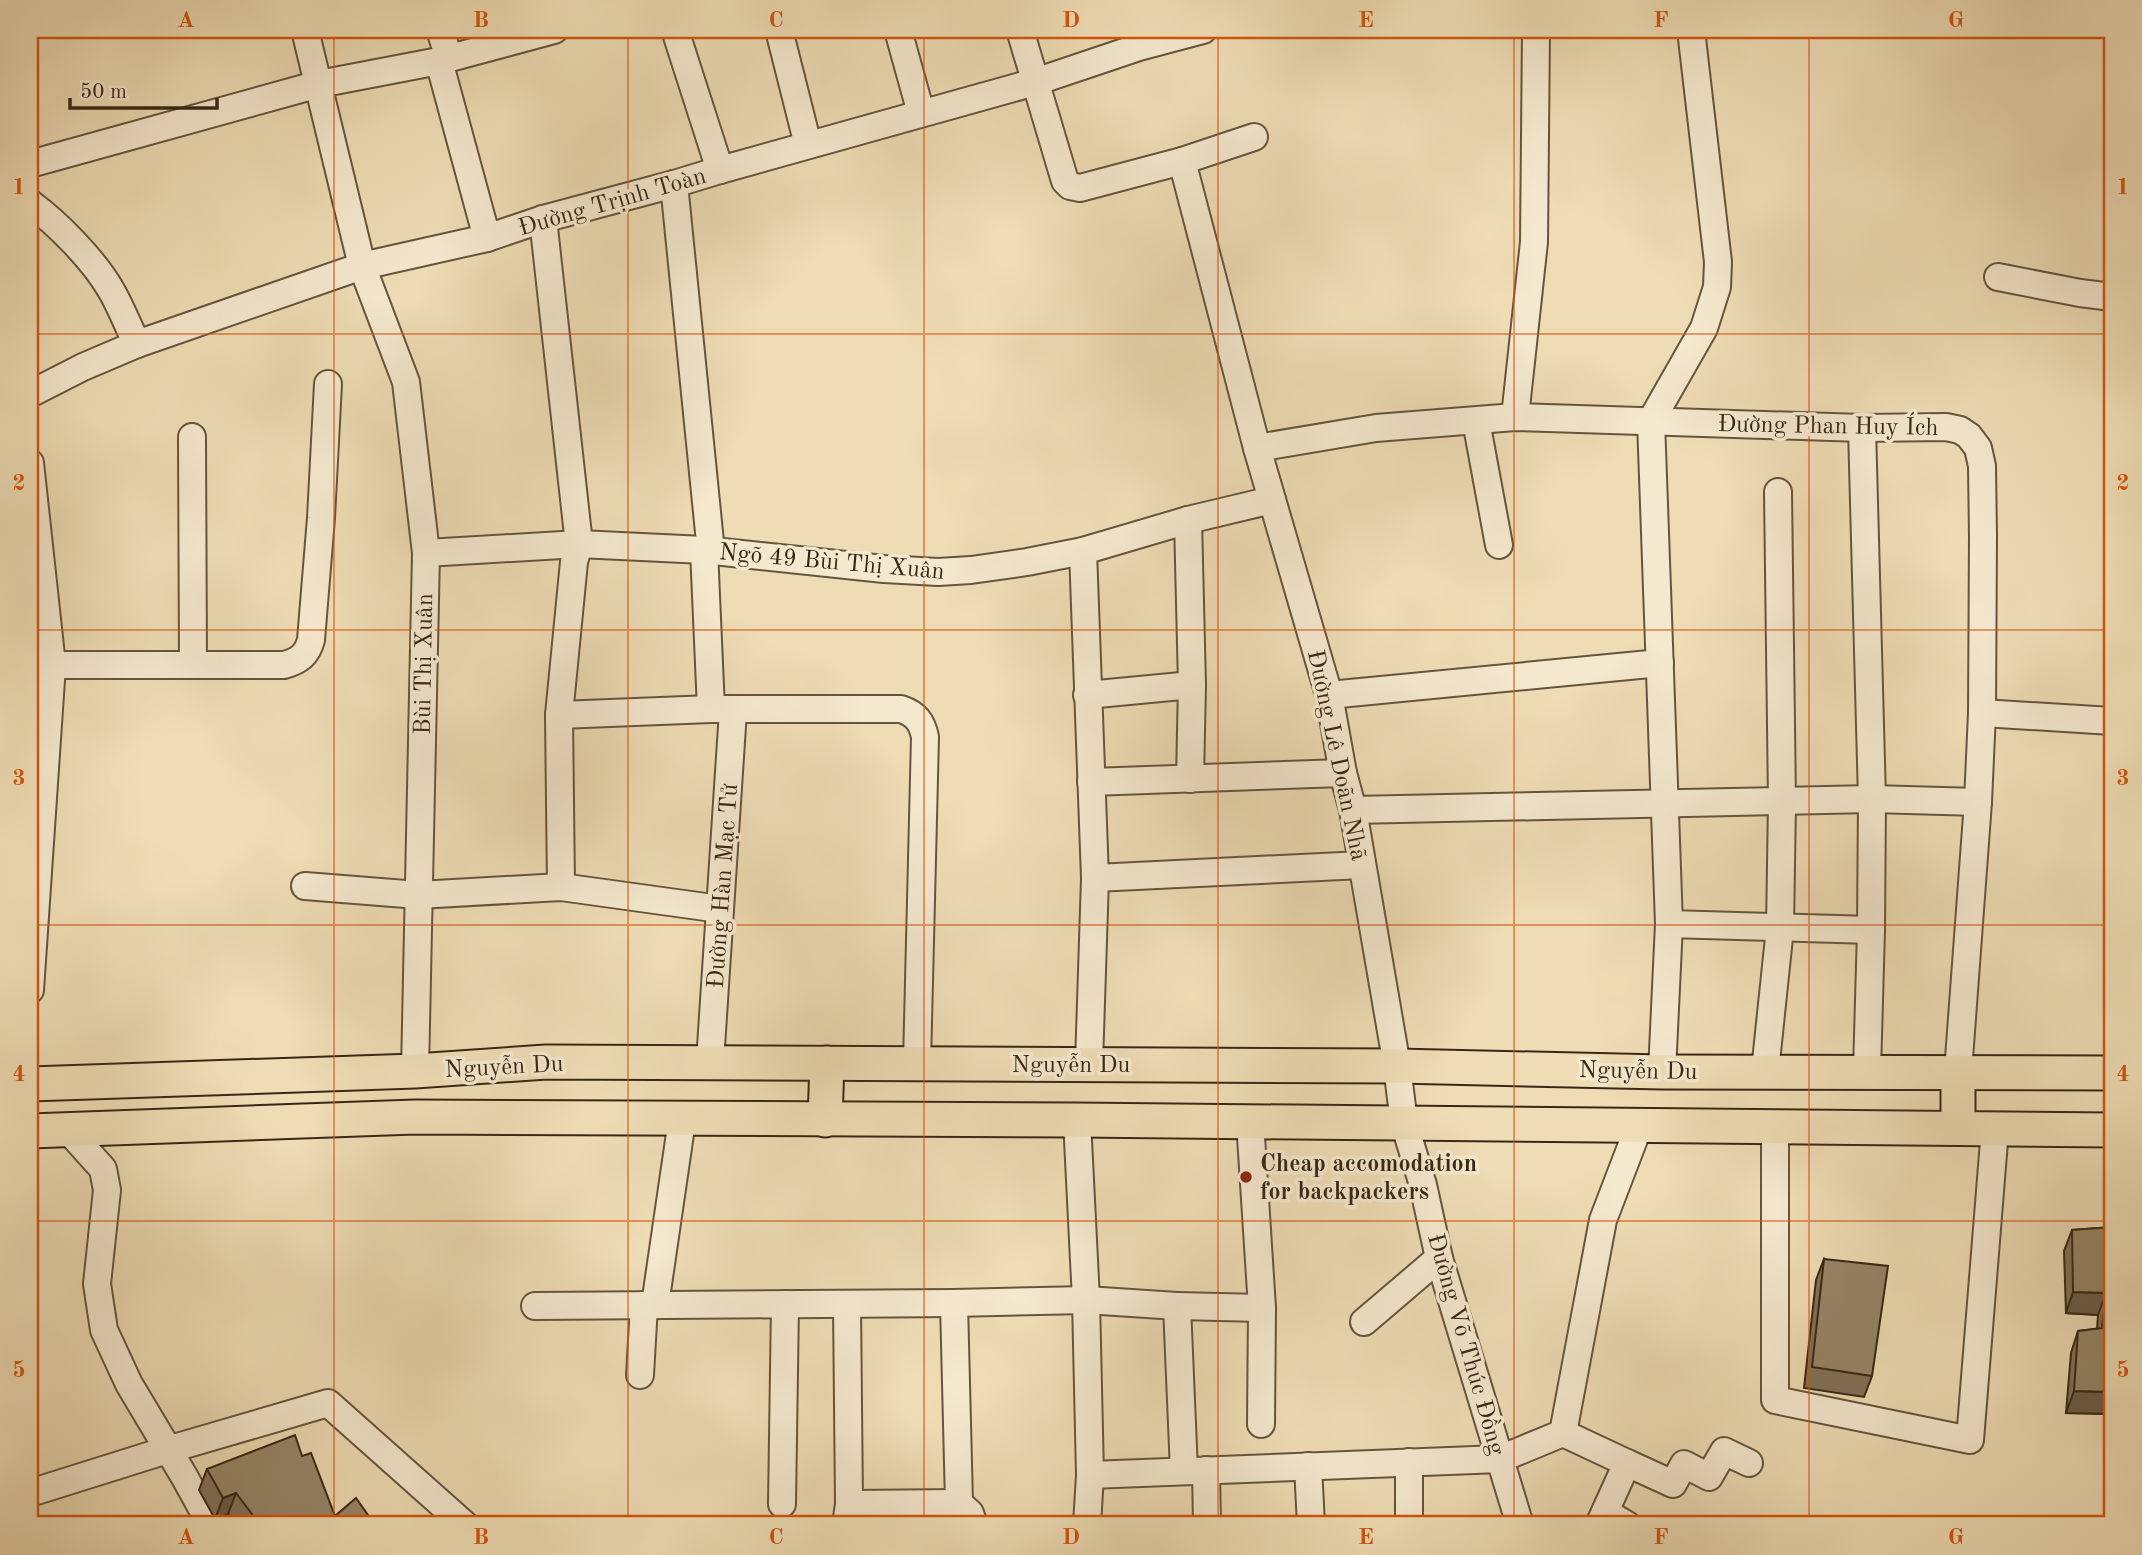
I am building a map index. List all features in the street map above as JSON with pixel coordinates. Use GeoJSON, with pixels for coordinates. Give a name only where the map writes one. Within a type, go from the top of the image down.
{"type":"FeatureCollection","features":[{"type":"Feature","properties":{"kind":"main road","name":"Nguyễn Du"},"geometry":{"type":"LineString","coordinates":[[30,1084],[415,1071],[546,1062],[1397,1066],[1662,1072],[2112,1073]]}},
{"type":"Feature","properties":{"kind":"main road"},"geometry":{"type":"LineString","coordinates":[[825,1120],[827,1063]]}},
{"type":"Feature","properties":{"kind":"main road"},"geometry":{"type":"LineString","coordinates":[[415,1071],[415,1117]]}},
{"type":"Feature","properties":{"kind":"main road"},"geometry":{"type":"LineString","coordinates":[[1958,1072],[1958,1128]]}},
{"type":"Feature","properties":{"kind":"main road","name":"Nguyễn Du"},"geometry":{"type":"LineString","coordinates":[[30,1130],[415,1117],[1250,1121],[2112,1130]]}},
{"type":"Feature","properties":{"kind":"street","name":"Bùi Thị Xuân"},"geometry":{"type":"LineString","coordinates":[[305,30],[362,266],[406,382],[426,553],[415,1071]]}},
{"type":"Feature","properties":{"kind":"street"},"geometry":{"type":"LineString","coordinates":[[440,30],[444,59],[488,238]]}},
{"type":"Feature","properties":{"kind":"street"},"geometry":{"type":"LineString","coordinates":[[675,30],[720,170]]}},
{"type":"Feature","properties":{"kind":"street"},"geometry":{"type":"LineString","coordinates":[[779,30],[808,145]]}},
{"type":"Feature","properties":{"kind":"street"},"geometry":{"type":"LineString","coordinates":[[898,30],[921,113]]}},
{"type":"Feature","properties":{"kind":"street"},"geometry":{"type":"LineString","coordinates":[[1020,30],[1065,181],[1070,186],[1080,188],[1182,161],[1254,136]]}},
{"type":"Feature","properties":{"kind":"street","name":"Đường Trịnh Toàn"},"geometry":{"type":"LineString","coordinates":[[30,394],[136,344],[362,266],[488,238],[543,219],[1035,82],[1136,39],[1203,30]]}},
{"type":"Feature","properties":{"kind":"street"},"geometry":{"type":"LineString","coordinates":[[1515,417],[1534,242],[1536,30]]}},
{"type":"Feature","properties":{"kind":"street"},"geometry":{"type":"LineString","coordinates":[[1662,1072],[1669,924],[1651,421],[1704,328],[1717,287],[1718,262],[1691,30]]}},
{"type":"Feature","properties":{"kind":"street"},"geometry":{"type":"LineString","coordinates":[[30,164],[319,84],[444,59],[548,31]]}},
{"type":"Feature","properties":{"kind":"street","name":"Đường Lê Doãn Nhã"},"geometry":{"type":"LineString","coordinates":[[1182,161],[1257,448],[1329,695],[1343,773],[1353,810],[1397,1066],[1404,1123]]}},
{"type":"Feature","properties":{"kind":"street","name":"Đường Hàn Mạc Tử"},"geometry":{"type":"LineString","coordinates":[[674,184],[722,710],[720,909],[710,1062]]}},
{"type":"Feature","properties":{"kind":"street"},"geometry":{"type":"LineString","coordinates":[[30,203],[61,230],[111,289],[136,344]]}},
{"type":"Feature","properties":{"kind":"street"},"geometry":{"type":"LineString","coordinates":[[543,219],[579,544],[574,562],[559,715],[561,887]]}},
{"type":"Feature","properties":{"kind":"street"},"geometry":{"type":"LineString","coordinates":[[1998,277],[2112,297]]}},
{"type":"Feature","properties":{"kind":"street"},"geometry":{"type":"LineString","coordinates":[[41,665],[284,665],[296,661],[309,648],[321,518],[328,384]]}},
{"type":"Feature","properties":{"kind":"street","name":"Đường Phan Huy Ích"},"geometry":{"type":"LineString","coordinates":[[1257,448],[1376,428],[1515,417],[1862,428],[1954,428],[1969,436],[1978,448],[1982,466],[1982,713],[1979,802],[1958,1072]]}},
{"type":"Feature","properties":{"kind":"street"},"geometry":{"type":"LineString","coordinates":[[1476,421],[1499,545]]}},
{"type":"Feature","properties":{"kind":"street"},"geometry":{"type":"LineString","coordinates":[[1862,428],[1872,799],[1867,1072]]}},
{"type":"Feature","properties":{"kind":"street"},"geometry":{"type":"LineString","coordinates":[[192,437],[193,664]]}},
{"type":"Feature","properties":{"kind":"street"},"geometry":{"type":"LineString","coordinates":[[30,463],[41,665],[30,990]]}},
{"type":"Feature","properties":{"kind":"street"},"geometry":{"type":"LineString","coordinates":[[1765,1071],[1780,928],[1782,802],[1778,492]]}},
{"type":"Feature","properties":{"kind":"street","name":"Ngõ 49 Bùi Thị Xuân"},"geometry":{"type":"LineString","coordinates":[[426,553],[579,544],[707,551],[884,569],[938,572],[971,570],[1083,551],[1188,520],[1272,500]]}},
{"type":"Feature","properties":{"kind":"street"},"geometry":{"type":"LineString","coordinates":[[1188,520],[1192,685],[1190,779]]}},
{"type":"Feature","properties":{"kind":"street"},"geometry":{"type":"LineString","coordinates":[[1083,551],[1095,878],[1089,1064]]}},
{"type":"Feature","properties":{"kind":"street"},"geometry":{"type":"LineString","coordinates":[[1329,695],[1660,663]]}},
{"type":"Feature","properties":{"kind":"street"},"geometry":{"type":"LineString","coordinates":[[1087,695],[1192,685]]}},
{"type":"Feature","properties":{"kind":"street"},"geometry":{"type":"LineString","coordinates":[[559,715],[722,710],[901,709],[918,719],[925,737],[917,1063]]}},
{"type":"Feature","properties":{"kind":"street"},"geometry":{"type":"LineString","coordinates":[[1982,713],[2112,721]]}},
{"type":"Feature","properties":{"kind":"street"},"geometry":{"type":"LineString","coordinates":[[1091,782],[1343,773]]}},
{"type":"Feature","properties":{"kind":"street"},"geometry":{"type":"LineString","coordinates":[[1353,810],[1872,799],[1979,802]]}},
{"type":"Feature","properties":{"kind":"street"},"geometry":{"type":"LineString","coordinates":[[1095,878],[1362,865]]}},
{"type":"Feature","properties":{"kind":"street"},"geometry":{"type":"LineString","coordinates":[[305,886],[418,895],[561,887],[720,909]]}},
{"type":"Feature","properties":{"kind":"street"},"geometry":{"type":"LineString","coordinates":[[1669,924],[1871,930]]}},
{"type":"Feature","properties":{"kind":"street"},"geometry":{"type":"LineString","coordinates":[[640,1375],[649,1305],[682,1120]]}},
{"type":"Feature","properties":{"kind":"street"},"geometry":{"type":"LineString","coordinates":[[1077,1120],[1086,1300],[1090,1475],[1087,1525]]}},
{"type":"Feature","properties":{"kind":"street"},"geometry":{"type":"LineString","coordinates":[[1250,1121],[1262,1308],[1261,1424]]}},
{"type":"Feature","properties":{"kind":"street","name":"Đường Võ Thúc Đồng"},"geometry":{"type":"LineString","coordinates":[[1404,1123],[1423,1185],[1439,1258],[1520,1525]]}},
{"type":"Feature","properties":{"kind":"street"},"geometry":{"type":"LineString","coordinates":[[1563,1433],[1603,1220],[1639,1126]]}},
{"type":"Feature","properties":{"kind":"street"},"geometry":{"type":"LineString","coordinates":[[1775,1127],[1776,1400],[1970,1440],[1995,1129]]}},
{"type":"Feature","properties":{"kind":"street"},"geometry":{"type":"LineString","coordinates":[[67,1129],[103,1169],[107,1190],[97,1284],[104,1330],[130,1384],[184,1476],[203,1523]]}},
{"type":"Feature","properties":{"kind":"street"},"geometry":{"type":"LineString","coordinates":[[1364,1322],[1439,1258]]}},
{"type":"Feature","properties":{"kind":"street"},"geometry":{"type":"LineString","coordinates":[[535,1306],[1086,1300],[1262,1308]]}},
{"type":"Feature","properties":{"kind":"street"},"geometry":{"type":"LineString","coordinates":[[954,1303],[959,1503],[970,1513],[974,1525]]}},
{"type":"Feature","properties":{"kind":"street"},"geometry":{"type":"LineString","coordinates":[[782,1504],[785,1304]]}},
{"type":"Feature","properties":{"kind":"street"},"geometry":{"type":"LineString","coordinates":[[847,1304],[847,1515],[959,1503]]}},
{"type":"Feature","properties":{"kind":"street"},"geometry":{"type":"LineString","coordinates":[[1177,1306],[1195,1470],[1207,1525]]}},
{"type":"Feature","properties":{"kind":"street"},"geometry":{"type":"LineString","coordinates":[[30,1493],[328,1404],[455,1523]]}},
{"type":"Feature","properties":{"kind":"street"},"geometry":{"type":"LineString","coordinates":[[1090,1475],[1500,1458],[1563,1433],[1672,1484],[1684,1464],[1709,1476],[1724,1451],[1749,1463]]}},
{"type":"Feature","properties":{"kind":"street"},"geometry":{"type":"LineString","coordinates":[[1409,1462],[1409,1525]]}},
{"type":"Feature","properties":{"kind":"street"},"geometry":{"type":"LineString","coordinates":[[1610,1521],[1627,1462]]}},
{"type":"Feature","properties":{"kind":"street"},"geometry":{"type":"LineString","coordinates":[[1308,1466],[1311,1525]]}},
{"type":"Feature","properties":{"kind":"building"},"geometry":{"type":"Polygon","coordinates":[[[2112,1227],[2112,1392],[2074,1391],[2078,1331],[2102,1328],[2106,1293],[2073,1292],[2072,1230],[2112,1227]]]}},
{"type":"Feature","properties":{"kind":"building"},"geometry":{"type":"Polygon","coordinates":[[[1824,1259],[1888,1266],[1872,1376],[1812,1367],[1824,1259]]]}},
{"type":"Feature","properties":{"kind":"building"},"geometry":{"type":"Polygon","coordinates":[[[295,1435],[302,1456],[311,1453],[335,1516],[356,1498],[375,1525],[260,1525],[236,1493],[223,1498],[207,1469],[295,1435]]]}},
{"type":"Feature","properties":{"kind":"place","name":"Cheap accomodation for backpackers"},"geometry":{"type":"Point","coordinates":[1246,1177]}}]}
